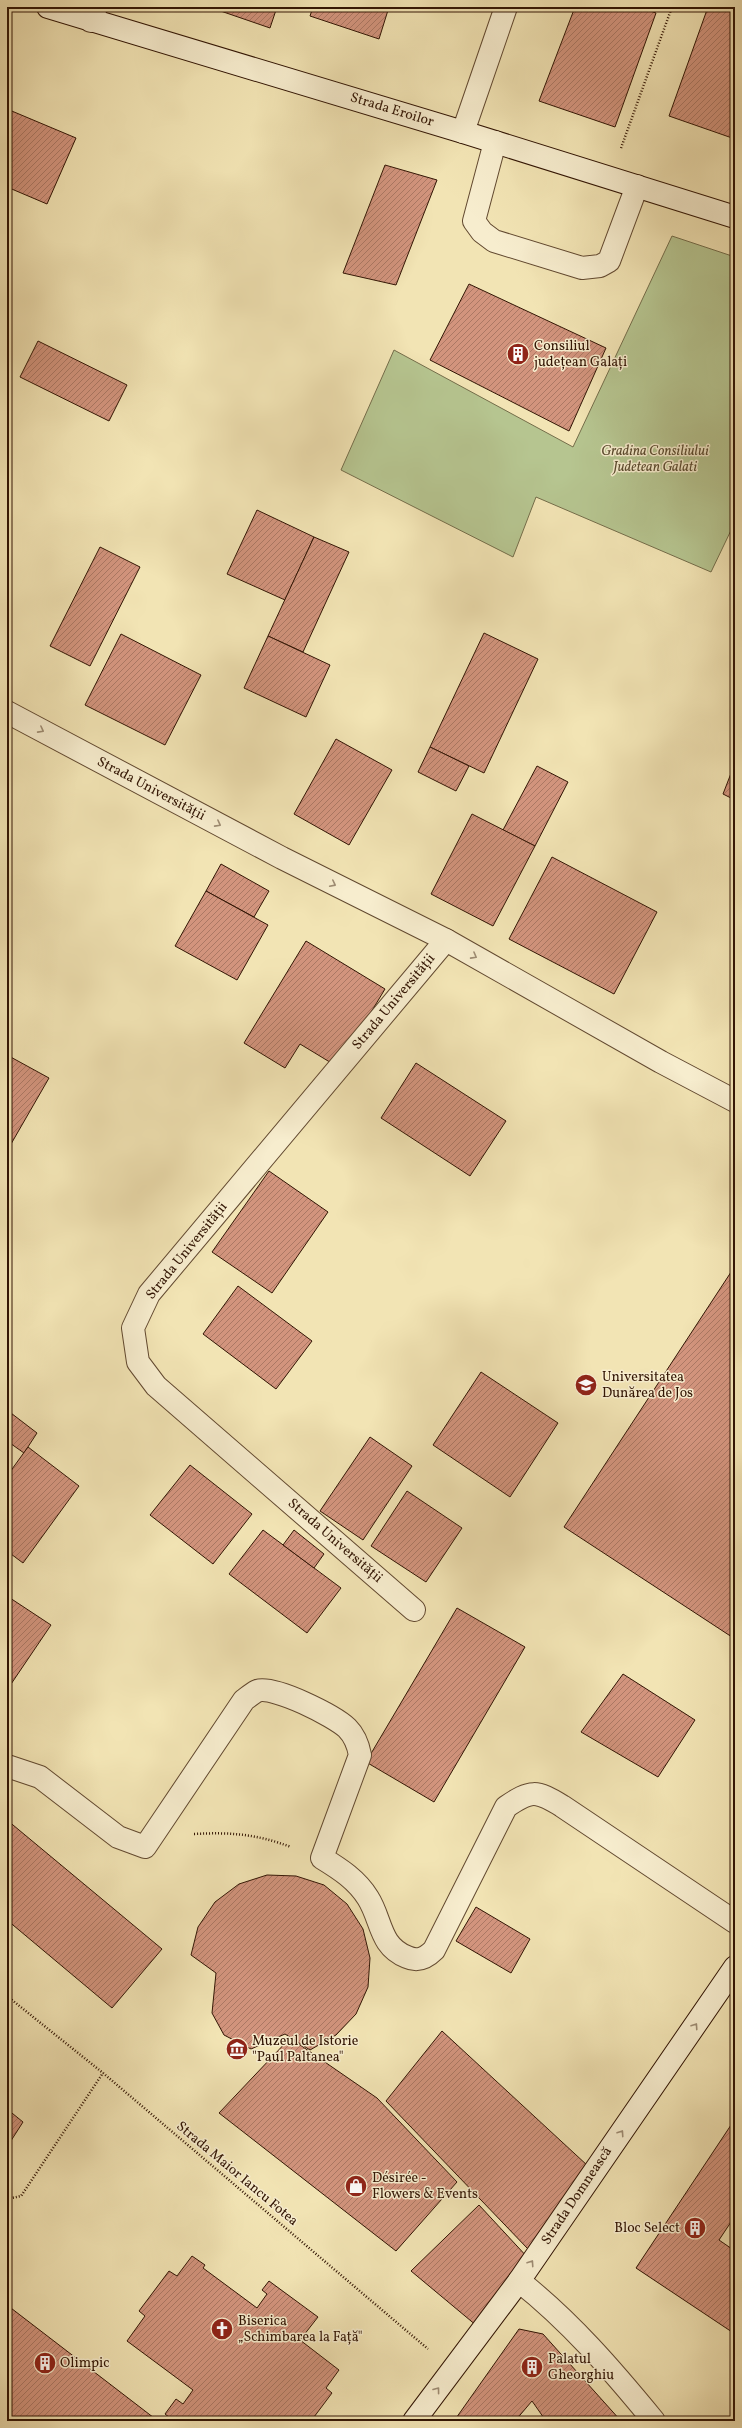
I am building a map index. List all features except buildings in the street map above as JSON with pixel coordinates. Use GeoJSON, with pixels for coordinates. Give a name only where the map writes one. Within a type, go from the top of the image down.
{"type":"FeatureCollection","features":[{"type":"Feature","properties":{"kind":"street","name":"Strada Eroilor"},"geometry":{"type":"LineString","coordinates":[[48,7],[94,14],[735,217]]}},
{"type":"Feature","properties":{"kind":"street"},"geometry":{"type":"LineString","coordinates":[[463,132],[506,7]]}},
{"type":"Feature","properties":{"kind":"street"},"geometry":{"type":"LineString","coordinates":[[495,142],[474,221],[478,227],[482,232],[494,240],[582,268],[600,266],[609,260],[637,186]]}},
{"type":"Feature","properties":{"kind":"street","name":"Strada Universității"},"geometry":{"type":"LineString","coordinates":[[7,712],[282,858],[446,940],[661,1062],[735,1101]]}},
{"type":"Feature","properties":{"kind":"street","name":"Strada Universității"},"geometry":{"type":"LineString","coordinates":[[414,1610],[156,1386],[138,1362],[133,1328],[149,1294],[446,940]]}},
{"type":"Feature","properties":{"kind":"street"},"geometry":{"type":"LineString","coordinates":[[7,1766],[40,1776],[118,1837],[145,1847],[244,1700],[257,1691],[269,1690],[285,1694],[346,1727],[357,1740],[360,1755],[322,1858],[348,1874],[369,1898],[386,1942],[398,1954],[412,1960],[425,1958],[434,1950],[506,1807],[526,1794],[541,1794],[588,1822],[735,1922]]}},
{"type":"Feature","properties":{"kind":"street","name":"Strada Domnească"},"geometry":{"type":"LineString","coordinates":[[414,2421],[519,2281],[735,1967]]}},
{"type":"Feature","properties":{"kind":"street"},"geometry":{"type":"LineString","coordinates":[[519,2281],[550,2304],[625,2386],[654,2421]]}},
{"type":"Feature","properties":{"kind":"path"},"geometry":{"type":"LineString","coordinates":[[610,178],[672,7]]}},
{"type":"Feature","properties":{"kind":"path"},"geometry":{"type":"LineString","coordinates":[[145,1847],[187,1834],[219,1833],[264,1837],[322,1858]]}},
{"type":"Feature","properties":{"kind":"path","name":"Strada Maior Iancu Fotea"},"geometry":{"type":"LineString","coordinates":[[7,1996],[103,2073],[452,2370]]}},
{"type":"Feature","properties":{"kind":"path"},"geometry":{"type":"LineString","coordinates":[[7,2199],[21,2196],[103,2073]]}},
{"type":"Feature","properties":{"kind":"green space","name":"Gradina Consiliului Judetean Galati"},"geometry":{"type":"Polygon","coordinates":[[[672,236],[735,257],[735,522],[711,572],[536,497],[513,557],[341,470],[394,350],[573,447],[672,236]]]}},
{"type":"Feature","properties":{"kind":"place","name":"Consiliul județean Galați"},"geometry":{"type":"Point","coordinates":[518,354]}},
{"type":"Feature","properties":{"kind":"place","name":"Universitatea Dunărea de Jos"},"geometry":{"type":"Point","coordinates":[586,1385]}},
{"type":"Feature","properties":{"kind":"place","name":"Muzeul de Istorie \"Paul Paltanea\""},"geometry":{"type":"Point","coordinates":[237,2049]}},
{"type":"Feature","properties":{"kind":"place","name":"Désirée - Flowers & Events"},"geometry":{"type":"Point","coordinates":[356,2186]}},
{"type":"Feature","properties":{"kind":"place","name":"Bloc Select"},"geometry":{"type":"Point","coordinates":[695,2228]}},
{"type":"Feature","properties":{"kind":"place","name":"Biserica „Schimbarea la Față\""},"geometry":{"type":"Point","coordinates":[222,2329]}},
{"type":"Feature","properties":{"kind":"place","name":"Olimpic"},"geometry":{"type":"Point","coordinates":[45,2363]}},
{"type":"Feature","properties":{"kind":"place","name":"Palatul Gheorghiu"},"geometry":{"type":"Point","coordinates":[532,2367]}}]}
